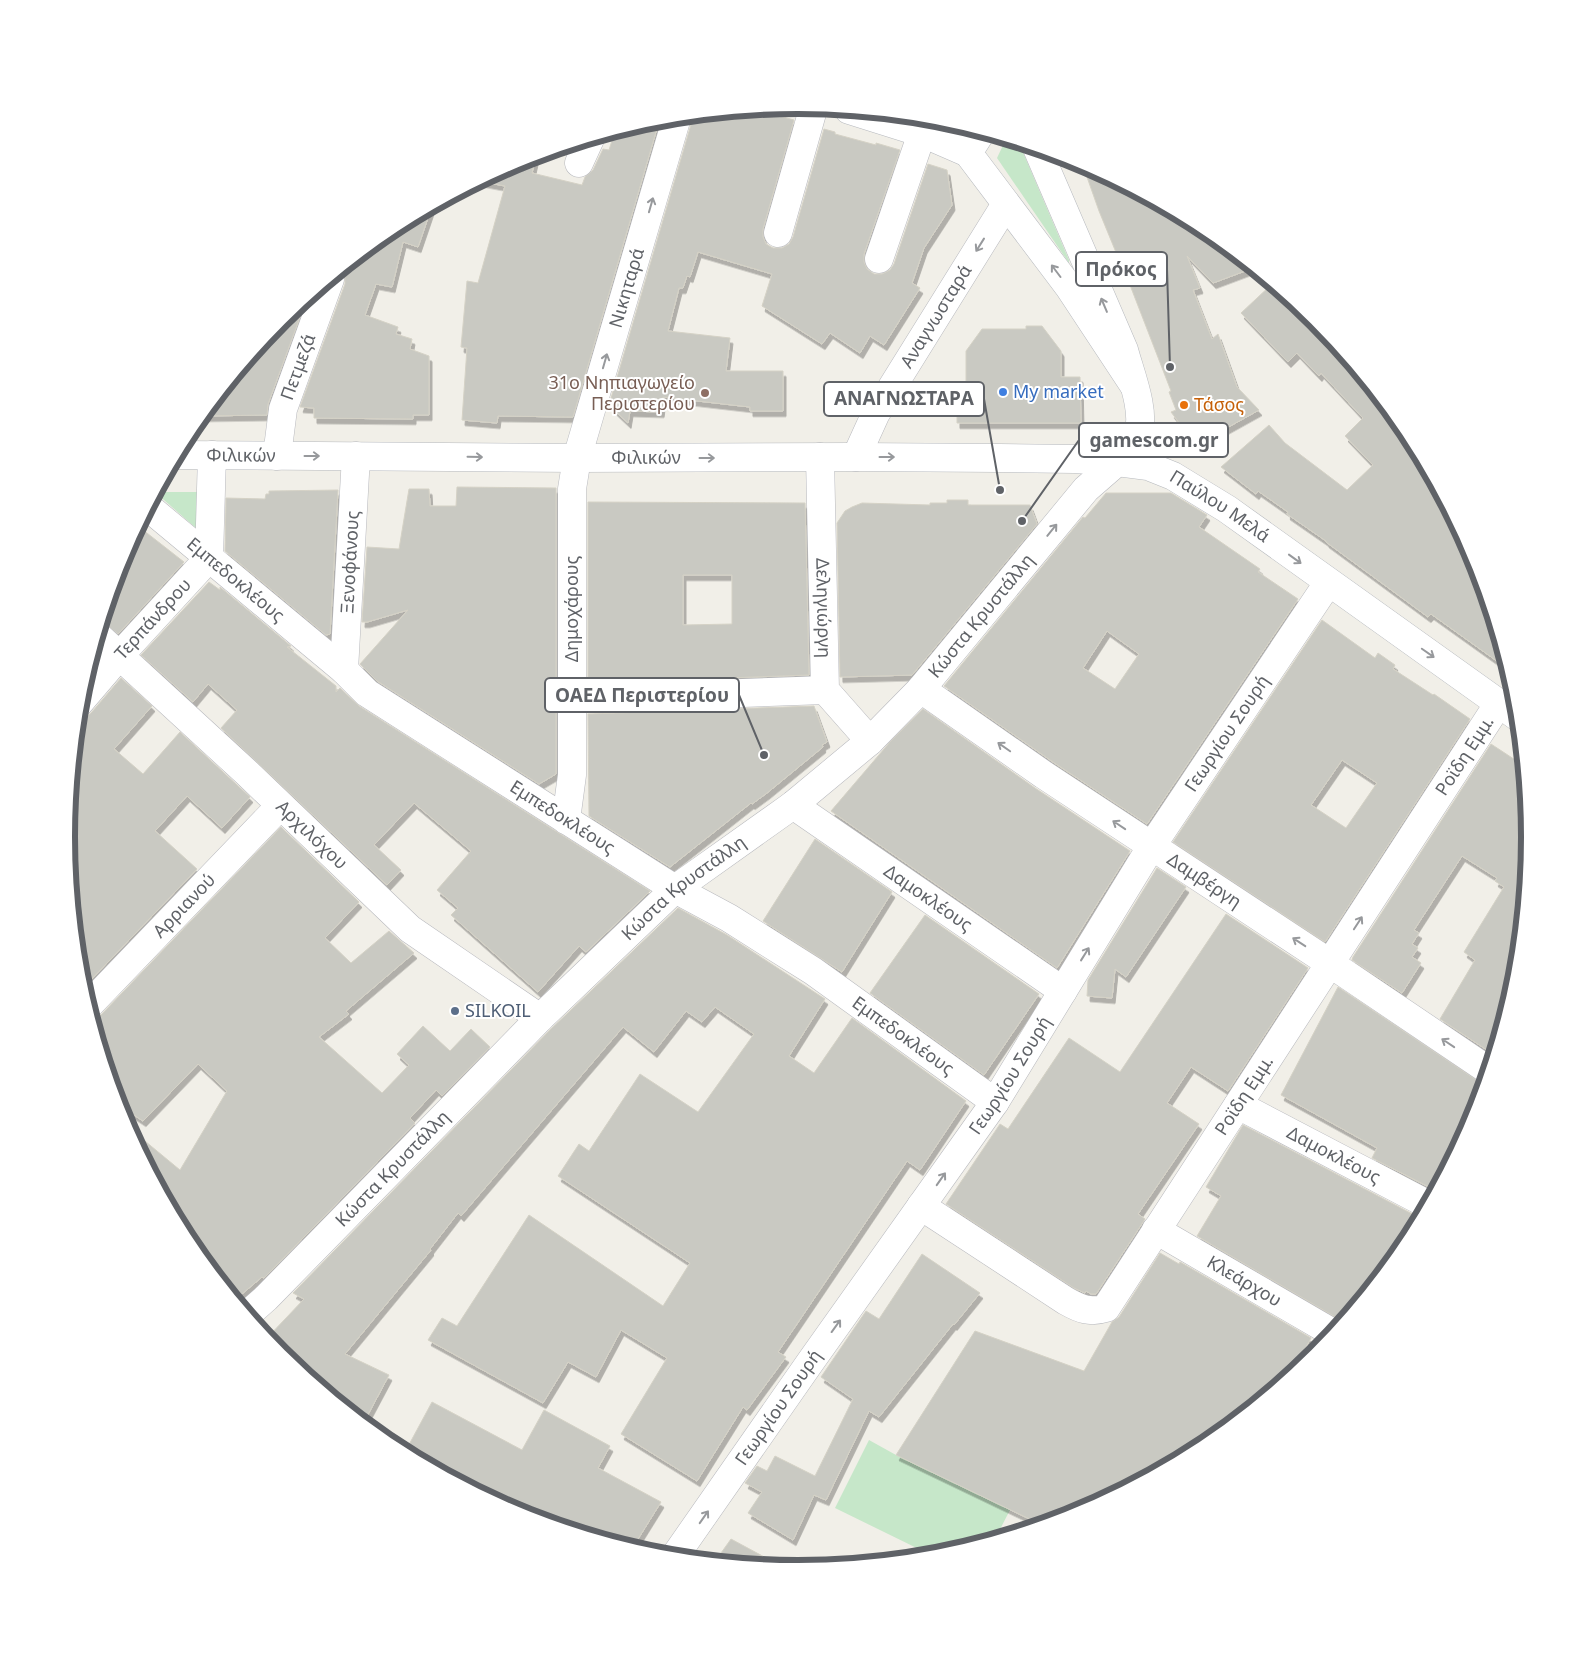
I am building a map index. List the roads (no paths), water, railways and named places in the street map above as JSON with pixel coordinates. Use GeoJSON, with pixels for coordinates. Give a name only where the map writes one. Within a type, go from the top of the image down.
{"type":"FeatureCollection","features":[{"type":"Feature","properties":{"kind":"street"},"geometry":{"type":"LineString","coordinates":[[778,233],[812,114]]}},
{"type":"Feature","properties":{"kind":"street"},"geometry":{"type":"LineString","coordinates":[[875,118],[922,133],[975,142],[1006,204],[1069,288],[1133,384]]}},
{"type":"Feature","properties":{"kind":"street","name":"Νικηταρά"},"geometry":{"type":"LineString","coordinates":[[576,458],[675,124]]}},
{"type":"Feature","properties":{"kind":"street"},"geometry":{"type":"LineString","coordinates":[[879,259],[922,133]]}},
{"type":"Feature","properties":{"kind":"street"},"geometry":{"type":"LineString","coordinates":[[579,163],[587,145]]}},
{"type":"Feature","properties":{"kind":"street"},"geometry":{"type":"LineString","coordinates":[[1040,156],[1124,350],[1133,384],[1140,413],[1138,433],[1130,449],[1117,462]]}},
{"type":"Feature","properties":{"kind":"street","name":"Αναγνωσταρά"},"geometry":{"type":"LineString","coordinates":[[856,457],[876,413],[1006,204]]}},
{"type":"Feature","properties":{"kind":"street","name":"Πετμεζά"},"geometry":{"type":"LineString","coordinates":[[277,456],[283,409],[327,288]]}},
{"type":"Feature","properties":{"kind":"street","name":"Φιλικών"},"geometry":{"type":"LineString","coordinates":[[184,455],[576,458],[856,457],[1075,459],[1117,462]]}},
{"type":"Feature","properties":{"kind":"street"},"geometry":{"type":"LineString","coordinates":[[210,558],[212,455]]}},
{"type":"Feature","properties":{"kind":"street","name":"Ξενοφάνους"},"geometry":{"type":"LineString","coordinates":[[344,670],[356,456]]}},
{"type":"Feature","properties":{"kind":"street","name":"Δεληγιώργη"},"geometry":{"type":"LineString","coordinates":[[820,457],[825,690]]}},
{"type":"Feature","properties":{"kind":"street","name":"Δημοχάρους"},"geometry":{"type":"LineString","coordinates":[[566,820],[572,775],[572,489],[576,458]]}},
{"type":"Feature","properties":{"kind":"street","name":"Παύλου Μελά"},"geometry":{"type":"LineString","coordinates":[[1117,462],[1148,466],[1173,476],[1195,488],[1508,710]]}},
{"type":"Feature","properties":{"kind":"street","name":"Κώστα Κρυστάλλη"},"geometry":{"type":"LineString","coordinates":[[252,1311],[540,1018],[675,889],[793,805],[870,741],[922,689],[1086,489],[1117,462]]}},
{"type":"Feature","properties":{"kind":"street","name":"Εμπεδοκλέους"},"geometry":{"type":"LineString","coordinates":[[153,512],[344,670],[367,692],[675,889],[729,918],[813,971],[996,1102]]}},
{"type":"Feature","properties":{"kind":"street","name":"Τερπάνδρου"},"geometry":{"type":"LineString","coordinates":[[90,690],[210,558]]}},
{"type":"Feature","properties":{"kind":"street","name":"Γεωργίου Σουρή"},"geometry":{"type":"LineString","coordinates":[[680,1549],[811,1361],[996,1102],[1152,846],[1328,583]]}},
{"type":"Feature","properties":{"kind":"street","name":"Αρχιλόχου"},"geometry":{"type":"LineString","coordinates":[[103,640],[246,772],[410,929],[540,1018]]}},
{"type":"Feature","properties":{"kind":"street","name":"Δαμβέργη"},"geometry":{"type":"LineString","coordinates":[[922,689],[1152,846],[1484,1067]]}},
{"type":"Feature","properties":{"kind":"street"},"geometry":{"type":"LineString","coordinates":[[572,699],[825,690],[870,741]]}},
{"type":"Feature","properties":{"kind":"street","name":"Ροϊδη Εμμ."},"geometry":{"type":"LineString","coordinates":[[922,1206],[1066,1301],[1083,1310],[1096,1311],[1106,1308],[1331,964],[1508,710]]}},
{"type":"Feature","properties":{"kind":"street","name":"Δαμοκλέους"},"geometry":{"type":"LineString","coordinates":[[793,805],[1063,991]]}},
{"type":"Feature","properties":{"kind":"street","name":"Αρριανού"},"geometry":{"type":"LineString","coordinates":[[94,1000],[280,806]]}},
{"type":"Feature","properties":{"kind":"street","name":"Δαμοκλέους"},"geometry":{"type":"LineString","coordinates":[[1238,1105],[1422,1201]]}},
{"type":"Feature","properties":{"kind":"street","name":"Κλεάρχου"},"geometry":{"type":"LineString","coordinates":[[1156,1230],[1326,1330]]}},
{"type":"Feature","properties":{"kind":"place","name":"Πρόκος"},"geometry":{"type":"Point","coordinates":[1170,367]}},
{"type":"Feature","properties":{"kind":"place","name":"My market"},"geometry":{"type":"Point","coordinates":[1003,392]}},
{"type":"Feature","properties":{"kind":"place","name":"31ο Νηπιαγωγείο Περιστερίου"},"geometry":{"type":"Point","coordinates":[705,393]}},
{"type":"Feature","properties":{"kind":"place","name":"Τάσος"},"geometry":{"type":"Point","coordinates":[1184,405]}},
{"type":"Feature","properties":{"kind":"place","name":"ΑΝΑΓΝΩΣΤΑΡΑ"},"geometry":{"type":"Point","coordinates":[1000,490]}},
{"type":"Feature","properties":{"kind":"place","name":"gamescom.gr"},"geometry":{"type":"Point","coordinates":[1022,521]}},
{"type":"Feature","properties":{"kind":"place","name":"ΟΑΕΔ Περιστερίου"},"geometry":{"type":"Point","coordinates":[764,755]}},
{"type":"Feature","properties":{"kind":"place","name":"SILKOIL"},"geometry":{"type":"Point","coordinates":[455,1011]}}]}
